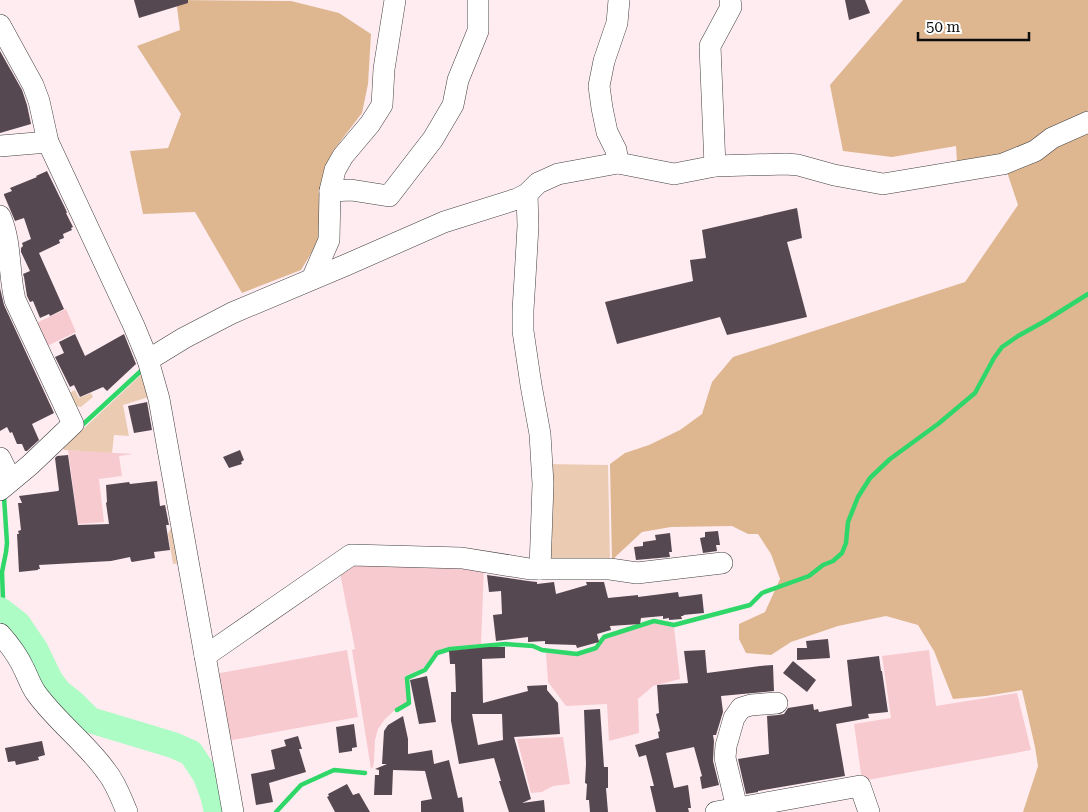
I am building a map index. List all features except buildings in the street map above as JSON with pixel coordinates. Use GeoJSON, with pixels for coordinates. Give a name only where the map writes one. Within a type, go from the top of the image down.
{"type":"FeatureCollection","features":[{"type":"Feature","properties":{"kind":"street"},"geometry":{"type":"LineString","coordinates":[[312,279],[329,240],[330,191],[335,170],[343,156],[370,124],[382,106],[384,69],[395,0]]}},
{"type":"Feature","properties":{"kind":"street"},"geometry":{"type":"LineString","coordinates":[[330,191],[351,190],[389,196],[434,139],[453,105],[458,80],[478,31],[478,0]]}},
{"type":"Feature","properties":{"kind":"street"},"geometry":{"type":"LineString","coordinates":[[618,164],[616,150],[607,132],[599,86],[604,61],[617,23],[619,0]]}},
{"type":"Feature","properties":{"kind":"street"},"geometry":{"type":"LineString","coordinates":[[715,166],[710,46],[731,7],[730,0]]}},
{"type":"Feature","properties":{"kind":"street"},"geometry":{"type":"LineString","coordinates":[[0,25],[26,69],[37,93],[48,142],[148,360],[159,399],[233,812]]}},
{"type":"Feature","properties":{"kind":"street"},"geometry":{"type":"LineString","coordinates":[[148,360],[184,338],[232,313],[444,222],[517,199],[527,194],[538,183],[558,174],[618,164],[674,174],[715,166],[786,164],[883,184],[1004,164],[1036,151],[1052,138],[1088,122]]}},
{"type":"Feature","properties":{"kind":"street"},"geometry":{"type":"LineString","coordinates":[[0,146],[48,142]]}},
{"type":"Feature","properties":{"kind":"street"},"geometry":{"type":"LineString","coordinates":[[527,194],[522,331],[540,434],[543,484],[540,569]]}},
{"type":"Feature","properties":{"kind":"street"},"geometry":{"type":"LineString","coordinates":[[0,216],[5,228],[9,248],[11,282],[15,300],[73,424],[5,485],[0,458]]}},
{"type":"Feature","properties":{"kind":"street"},"geometry":{"type":"LineString","coordinates":[[205,656],[351,555],[462,558],[540,569],[610,569],[637,573],[722,563]]}},
{"type":"Feature","properties":{"kind":"street"},"geometry":{"type":"LineString","coordinates":[[0,634],[17,656],[35,691],[59,721],[94,755],[108,772],[127,812]]}},
{"type":"Feature","properties":{"kind":"street"},"geometry":{"type":"LineString","coordinates":[[777,704],[746,706],[741,708],[734,718],[726,746],[726,810],[860,786],[869,812]]}},
{"type":"Feature","properties":{"kind":"shaded area"},"geometry":{"type":"Polygon","coordinates":[[[176,0],[291,1],[339,13],[371,34],[368,84],[362,113],[333,151],[321,187],[318,242],[301,270],[242,293],[195,212],[143,214],[130,151],[168,148],[181,114],[137,46],[180,30],[176,0]]]}},
{"type":"Feature","properties":{"kind":"shaded area"},"geometry":{"type":"Polygon","coordinates":[[[903,0],[1088,0],[1088,812],[1023,812],[1038,766],[1022,690],[953,699],[934,651],[918,625],[886,616],[838,626],[791,642],[771,655],[746,653],[739,639],[739,624],[765,612],[780,579],[771,554],[758,534],[748,534],[732,526],[671,527],[642,532],[612,560],[610,464],[625,453],[649,445],[680,430],[702,414],[712,382],[733,357],[965,282],[1018,205],[1006,169],[958,177],[956,146],[892,157],[843,151],[830,85],[903,0]]]}},
{"type":"Feature","properties":{"kind":"shaded area"},"geometry":{"type":"Polygon","coordinates":[[[66,309],[76,332],[43,348],[32,325],[66,309]]]}},
{"type":"Feature","properties":{"kind":"shaded area"},"geometry":{"type":"Polygon","coordinates":[[[145,371],[152,396],[123,405],[129,436],[114,435],[112,453],[64,450],[63,448],[145,371]]]}},
{"type":"Feature","properties":{"kind":"shaded area"},"geometry":{"type":"Polygon","coordinates":[[[75,390],[79,398],[91,393],[93,397],[81,407],[70,405],[65,395],[75,390]]]}},
{"type":"Feature","properties":{"kind":"shaded area"},"geometry":{"type":"Polygon","coordinates":[[[68,450],[133,454],[119,456],[122,476],[99,479],[104,522],[78,524],[68,450]]]}},
{"type":"Feature","properties":{"kind":"shaded area"},"geometry":{"type":"Polygon","coordinates":[[[548,464],[608,465],[610,561],[550,565],[548,464]]]}},
{"type":"Feature","properties":{"kind":"shaded area"},"geometry":{"type":"Polygon","coordinates":[[[174,522],[181,563],[173,564],[168,534],[174,522]]]}},
{"type":"Feature","properties":{"kind":"shaded area"},"geometry":{"type":"Polygon","coordinates":[[[352,560],[484,567],[481,644],[449,647],[436,651],[424,668],[405,676],[408,702],[385,719],[378,729],[375,740],[373,767],[371,769],[352,650],[355,649],[339,568],[352,560]]]}},
{"type":"Feature","properties":{"kind":"shaded area"},"geometry":{"type":"Polygon","coordinates":[[[654,623],[674,627],[680,679],[653,686],[638,699],[639,733],[609,741],[607,704],[566,706],[548,682],[546,653],[577,655],[596,649],[605,638],[654,623]]]}},
{"type":"Feature","properties":{"kind":"shaded area"},"geometry":{"type":"Polygon","coordinates":[[[347,650],[358,717],[227,741],[215,674],[347,650]]]}},
{"type":"Feature","properties":{"kind":"shaded area"},"geometry":{"type":"Polygon","coordinates":[[[929,650],[936,706],[1017,693],[1031,750],[862,781],[854,724],[891,718],[882,656],[929,650]]]}},
{"type":"Feature","properties":{"kind":"shaded area"},"geometry":{"type":"Polygon","coordinates":[[[563,737],[570,784],[553,786],[542,792],[531,793],[517,739],[563,737]]]}},
{"type":"Feature","properties":{"kind":"waterway"},"geometry":{"type":"LineString","coordinates":[[397,710],[409,703],[407,678],[425,670],[437,653],[450,649],[505,644],[533,646],[542,650],[577,654],[596,648],[604,637],[654,621],[674,625],[750,605],[762,593],[809,576],[842,553],[846,543],[848,522],[858,497],[870,478],[890,459],[938,424],[975,393],[1002,347],[1088,294]]}},
{"type":"Feature","properties":{"kind":"waterway"},"geometry":{"type":"LineString","coordinates":[[79,428],[142,370]]}},
{"type":"Feature","properties":{"kind":"waterway"},"geometry":{"type":"LineString","coordinates":[[1,611],[3,600],[2,572],[7,543],[4,497],[7,495]]}},
{"type":"Feature","properties":{"kind":"waterway"},"geometry":{"type":"LineString","coordinates":[[0,610],[18,624],[35,649],[50,680],[59,692],[90,720],[173,745],[191,753],[206,776],[217,812]]}},
{"type":"Feature","properties":{"kind":"waterway"},"geometry":{"type":"LineString","coordinates":[[276,812],[301,785],[334,770],[365,773]]}}]}
